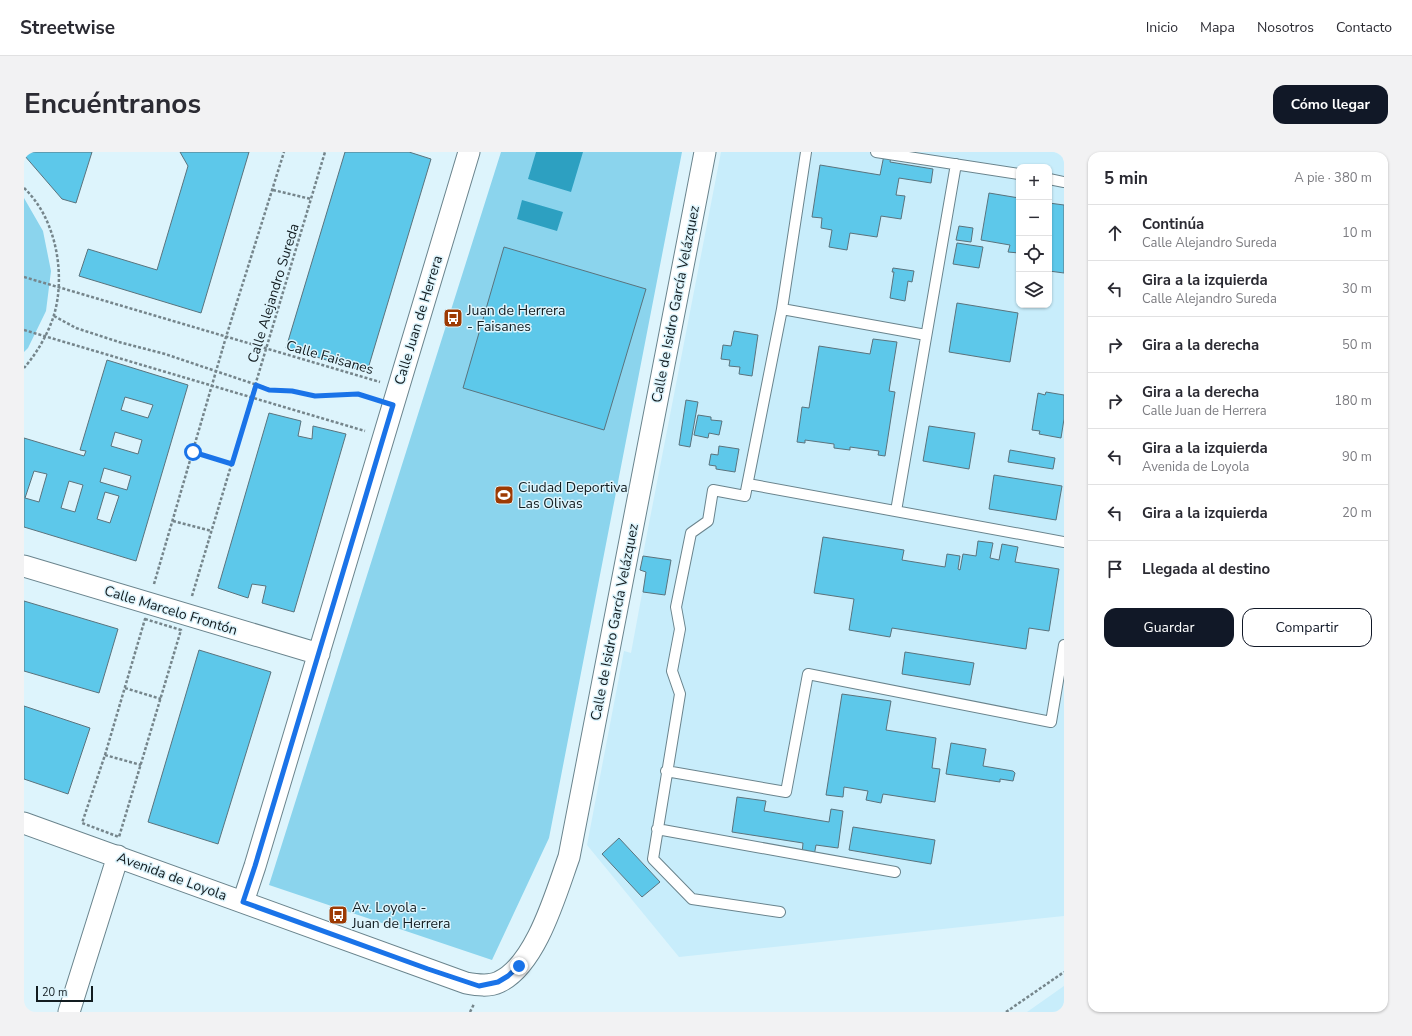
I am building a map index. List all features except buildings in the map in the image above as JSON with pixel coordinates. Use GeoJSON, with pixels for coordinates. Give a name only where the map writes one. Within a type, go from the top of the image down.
{"type":"FeatureCollection","features":[{"type":"Feature","properties":{"kind":"street","name":"Calle Juan de Herrera"},"geometry":{"type":"LineString","coordinates":[[243,902],[319,654],[469,152]]}},
{"type":"Feature","properties":{"kind":"street","name":"Calle de Isidro García Velázquez"},"geometry":{"type":"LineString","coordinates":[[479,986],[498,982],[508,976],[519,966],[527,955],[539,936],[569,858],[705,152]]}},
{"type":"Feature","properties":{"kind":"street","name":"Calle Marcelo Frontón"},"geometry":{"type":"LineString","coordinates":[[24,566],[319,654]]}},
{"type":"Feature","properties":{"kind":"street","name":"Avenida de Loyola"},"geometry":{"type":"LineString","coordinates":[[24,823],[479,986]]}},
{"type":"Feature","properties":{"kind":"street"},"geometry":{"type":"LineString","coordinates":[[69,1012],[118,856]]}},
{"type":"Feature","properties":{"kind":"lane"},"geometry":{"type":"LineString","coordinates":[[780,912],[692,899],[652,859],[680,694],[672,672],[680,629],[676,607],[691,533],[708,520],[713,490],[745,496],[782,309],[806,152]]}},
{"type":"Feature","properties":{"kind":"lane"},"geometry":{"type":"LineString","coordinates":[[876,152],[1016,174]]}},
{"type":"Feature","properties":{"kind":"lane"},"geometry":{"type":"LineString","coordinates":[[896,511],[956,164]]}},
{"type":"Feature","properties":{"kind":"lane"},"geometry":{"type":"LineString","coordinates":[[1052,180],[1064,182]]}},
{"type":"Feature","properties":{"kind":"lane"},"geometry":{"type":"LineString","coordinates":[[782,309],[926,335]]}},
{"type":"Feature","properties":{"kind":"lane"},"geometry":{"type":"LineString","coordinates":[[748,484],[1064,542]]}},
{"type":"Feature","properties":{"kind":"lane"},"geometry":{"type":"LineString","coordinates":[[666,771],[786,792],[808,674],[1051,722],[1064,645]]}},
{"type":"Feature","properties":{"kind":"lane"},"geometry":{"type":"LineString","coordinates":[[657,829],[895,872]]}},
{"type":"Feature","properties":{"kind":"path"},"geometry":{"type":"LineString","coordinates":[[153,588],[226,337],[284,152]]}},
{"type":"Feature","properties":{"kind":"path","name":"Calle Alejandro Sureda"},"geometry":{"type":"LineString","coordinates":[[191,599],[325,152]]}},
{"type":"Feature","properties":{"kind":"path"},"geometry":{"type":"LineString","coordinates":[[24,188],[30,193],[47,222],[57,254],[59,288],[54,316],[46,337],[24,368]]}},
{"type":"Feature","properties":{"kind":"path"},"geometry":{"type":"LineString","coordinates":[[273,190],[312,199]]}},
{"type":"Feature","properties":{"kind":"path","name":"Calle Faisanes"},"geometry":{"type":"LineString","coordinates":[[24,277],[384,383]]}},
{"type":"Feature","properties":{"kind":"path"},"geometry":{"type":"LineString","coordinates":[[54,316],[76,328],[119,342],[165,354],[269,390],[292,391],[315,396],[358,394],[393,405]]}},
{"type":"Feature","properties":{"kind":"path"},"geometry":{"type":"LineString","coordinates":[[24,330],[370,432]]}},
{"type":"Feature","properties":{"kind":"path"},"geometry":{"type":"LineString","coordinates":[[193,452],[232,464]]}},
{"type":"Feature","properties":{"kind":"path"},"geometry":{"type":"LineString","coordinates":[[173,521],[212,532]]}},
{"type":"Feature","properties":{"kind":"path"},"geometry":{"type":"LineString","coordinates":[[145,619],[181,630],[119,837],[82,823],[105,756],[125,688],[145,619]]}},
{"type":"Feature","properties":{"kind":"path"},"geometry":{"type":"LineString","coordinates":[[125,688],[161,699]]}},
{"type":"Feature","properties":{"kind":"path"},"geometry":{"type":"LineString","coordinates":[[105,756],[141,765]]}},
{"type":"Feature","properties":{"kind":"path"},"geometry":{"type":"LineString","coordinates":[[1006,1012],[1064,972]]}},
{"type":"Feature","properties":{"kind":"shaded area","name":"Ciudad Deportiva Las Olivas"},"geometry":{"type":"Polygon","coordinates":[[[501,152],[682,152],[549,838],[492,960],[269,885],[501,152]]]}},
{"type":"Feature","properties":{"kind":"shaded area"},"geometry":{"type":"Polygon","coordinates":[[[536,152],[583,152],[571,192],[528,179],[536,152]]]}},
{"type":"Feature","properties":{"kind":"shaded area"},"geometry":{"type":"Polygon","coordinates":[[[721,152],[1064,152],[1064,916],[679,957],[587,845],[624,651],[631,653],[646,572],[640,570],[721,152]]]}},
{"type":"Feature","properties":{"kind":"shaded area"},"geometry":{"type":"Polygon","coordinates":[[[24,198],[43,231],[51,271],[46,311],[28,348],[24,352],[24,198]]]}},
{"type":"Feature","properties":{"kind":"shaded area"},"geometry":{"type":"Polygon","coordinates":[[[522,200],[563,212],[557,231],[517,219],[522,200]]]}},
{"type":"Feature","properties":{"kind":"shaded area"},"geometry":{"type":"Polygon","coordinates":[[[1064,986],[1064,1012],[1027,1012],[1064,986]]]}},
{"type":"Feature","properties":{"kind":"place","name":"Juan de Herrera - Faisanes"},"geometry":{"type":"Point","coordinates":[453,318]}},
{"type":"Feature","properties":{"kind":"place","name":"Ciudad Deportiva Las Olivas"},"geometry":{"type":"Point","coordinates":[504,495]}},
{"type":"Feature","properties":{"kind":"place","name":"Av. Loyola - Juan de Herrera"},"geometry":{"type":"Point","coordinates":[338,915]}},
{"type":"Feature","properties":{"kind":"route"},"geometry":{"type":"LineString","coordinates":[[193,452],[232,464],[256,385],[269,390],[292,391],[315,396],[358,394],[393,405],[243,902],[466,983],[479,986],[498,982],[508,976],[519,966]]}}]}
